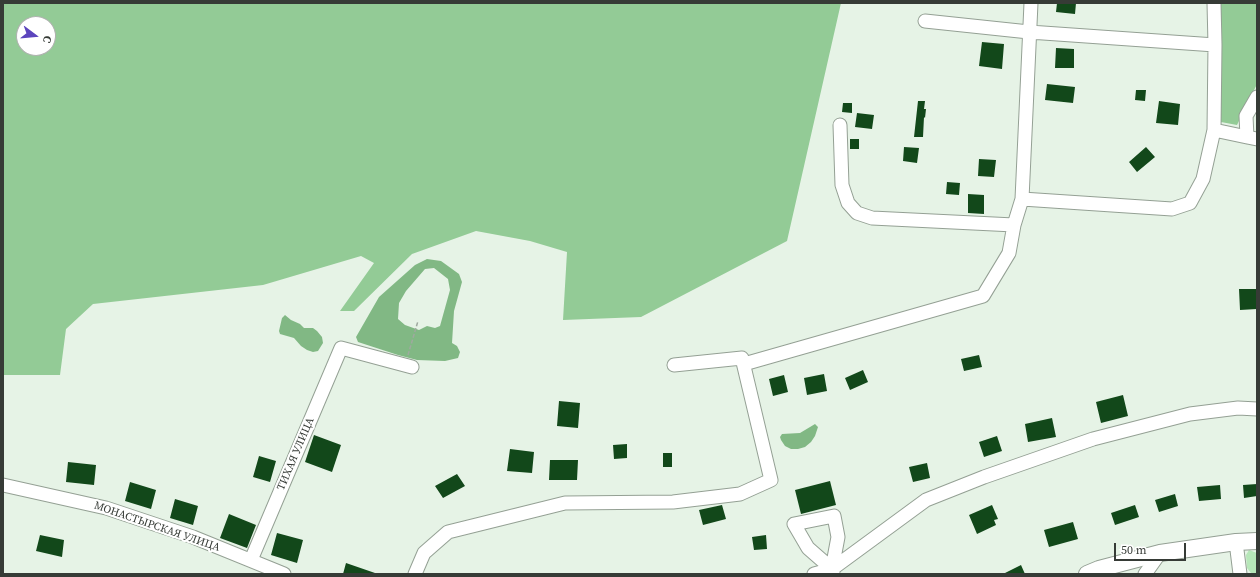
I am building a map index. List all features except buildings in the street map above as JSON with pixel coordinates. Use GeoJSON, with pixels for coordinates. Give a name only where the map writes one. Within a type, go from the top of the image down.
{"type":"FeatureCollection","features":[{"type":"Feature","properties":{"kind":"main road"},"geometry":{"type":"LineString","coordinates":[[1087,574],[1099,569],[1160,553],[1236,542],[1257,541]]}},
{"type":"Feature","properties":{"kind":"street"},"geometry":{"type":"LineString","coordinates":[[744,364],[983,296],[1009,253],[1014,225],[1022,198],[1031,3]]}},
{"type":"Feature","properties":{"kind":"street"},"geometry":{"type":"LineString","coordinates":[[1022,198],[1172,209],[1190,203],[1203,179],[1214,130],[1214,3]]}},
{"type":"Feature","properties":{"kind":"street"},"geometry":{"type":"LineString","coordinates":[[925,21],[1029,32],[1215,45]]}},
{"type":"Feature","properties":{"kind":"street"},"geometry":{"type":"LineString","coordinates":[[1214,130],[1252,138],[1246,116],[1257,97]]}},
{"type":"Feature","properties":{"kind":"street"},"geometry":{"type":"LineString","coordinates":[[840,125],[842,185],[848,203],[857,213],[872,218],[1014,225]]}},
{"type":"Feature","properties":{"kind":"street","name":"ТИХАЯ УЛИЦА"},"geometry":{"type":"LineString","coordinates":[[251,560],[341,348],[408,366]]}},
{"type":"Feature","properties":{"kind":"street"},"geometry":{"type":"LineString","coordinates":[[415,574],[424,553],[448,532],[565,503],[681,501],[740,494],[771,480],[742,358],[674,365]]}},
{"type":"Feature","properties":{"kind":"street"},"geometry":{"type":"LineString","coordinates":[[814,574],[833,571],[926,500],[984,477],[1093,439],[1190,414],[1238,408],[1257,409]]}},
{"type":"Feature","properties":{"kind":"street","name":"МОНАСТЫРСКАЯ УЛИЦА"},"geometry":{"type":"LineString","coordinates":[[3,485],[106,508],[193,537],[284,574]]}},
{"type":"Feature","properties":{"kind":"street"},"geometry":{"type":"LineString","coordinates":[[1236,542],[1240,574]]}},
{"type":"Feature","properties":{"kind":"street"},"geometry":{"type":"LineString","coordinates":[[1145,574],[1160,553]]}},
{"type":"Feature","properties":{"kind":"path"},"geometry":{"type":"LineString","coordinates":[[408,366],[418,321]]}},
{"type":"Feature","properties":{"kind":"shaded area"},"geometry":{"type":"Polygon","coordinates":[[[3,3],[841,3],[787,241],[641,317],[563,320],[567,252],[530,241],[476,231],[412,254],[354,311],[340,311],[374,263],[361,256],[263,285],[93,304],[66,329],[60,375],[3,375],[3,3]]]}},
{"type":"Feature","properties":{"kind":"shaded area"},"geometry":{"type":"Polygon","coordinates":[[[1221,3],[1257,3],[1257,84],[1237,125],[1221,122],[1221,3]]]}},
{"type":"Feature","properties":{"kind":"shaded area"},"geometry":{"type":"Polygon","coordinates":[[[427,259],[441,261],[459,274],[462,282],[454,311],[452,343],[457,346],[460,352],[458,358],[445,361],[417,360],[358,342],[356,337],[379,297],[415,265],[427,259]],[[434,268],[425,269],[406,291],[399,303],[398,319],[405,325],[419,330],[427,326],[435,328],[440,326],[450,290],[448,279],[434,268]]]}},
{"type":"Feature","properties":{"kind":"shaded area"},"geometry":{"type":"Polygon","coordinates":[[[285,315],[304,328],[313,328],[317,331],[322,337],[323,343],[318,351],[313,352],[307,350],[294,338],[280,334],[279,331],[282,318],[285,315]]]}},
{"type":"Feature","properties":{"kind":"shaded area"},"geometry":{"type":"Polygon","coordinates":[[[815,424],[818,427],[815,436],[805,447],[791,449],[785,446],[781,440],[780,437],[782,434],[800,433],[815,424]]]}},
{"type":"Feature","properties":{"kind":"shaded area"},"geometry":{"type":"Polygon","coordinates":[[[1249,550],[1257,553],[1257,574],[1251,573],[1247,568],[1246,555],[1249,550]]]}}]}
